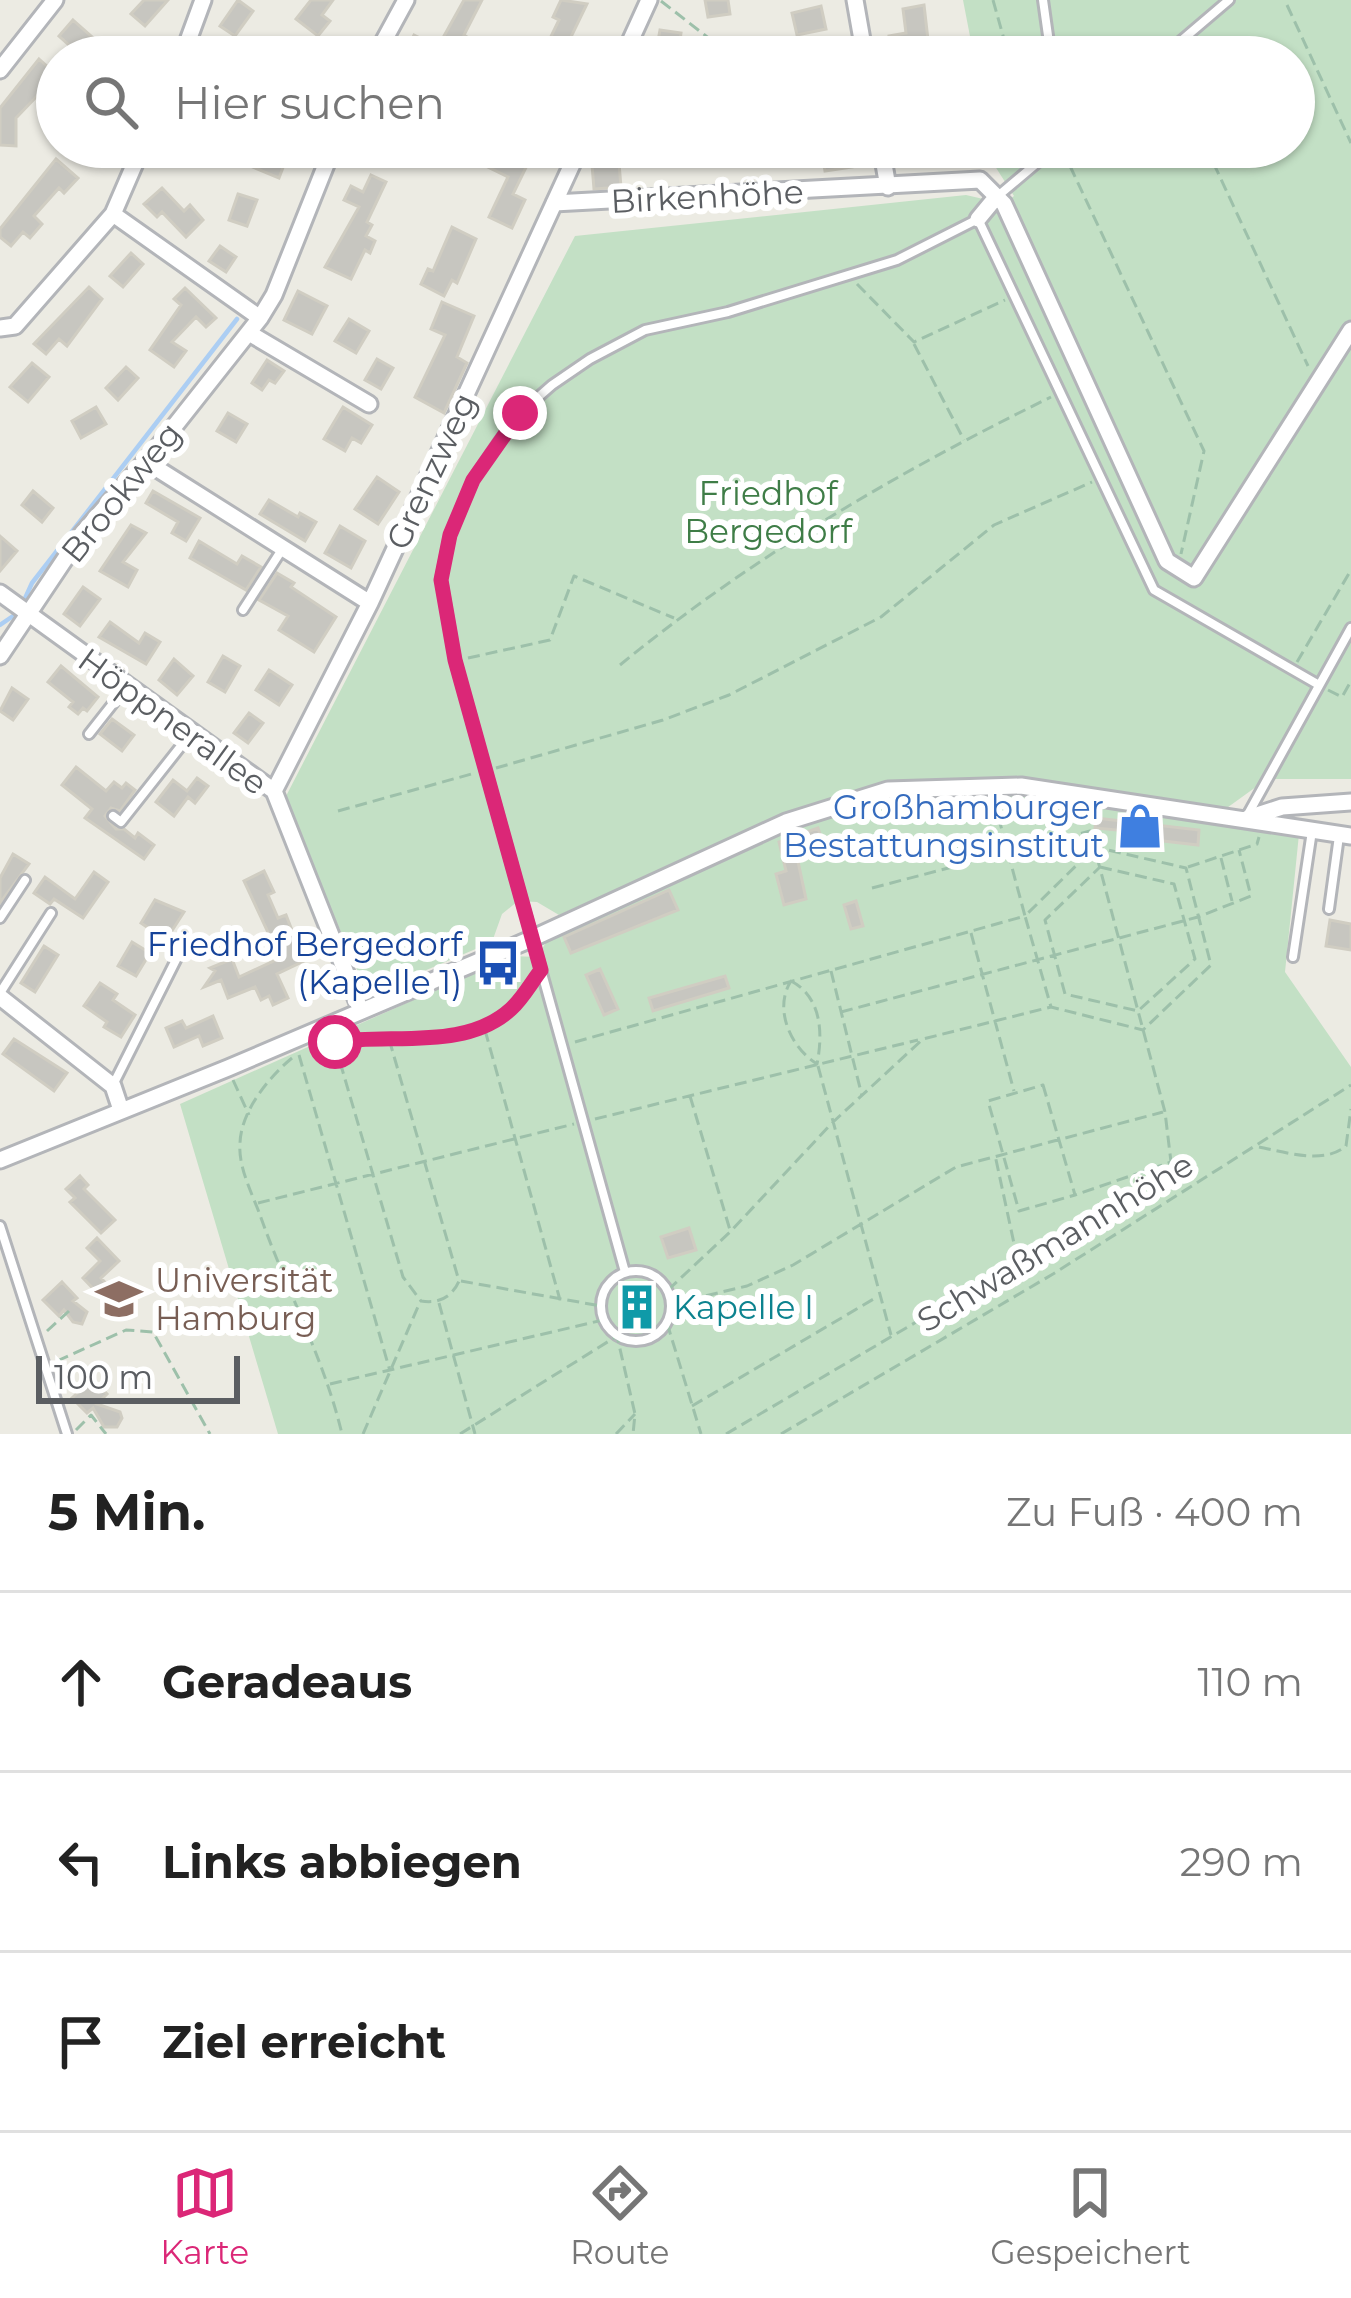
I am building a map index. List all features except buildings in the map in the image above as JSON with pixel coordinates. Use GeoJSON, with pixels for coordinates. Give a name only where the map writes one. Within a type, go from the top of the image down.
{"type":"FeatureCollection","features":[{"type":"Feature","properties":{"kind":"street"},"geometry":{"type":"LineString","coordinates":[[0,70],[55,0]]}},
{"type":"Feature","properties":{"kind":"street"},"geometry":{"type":"LineString","coordinates":[[190,36],[203,0]]}},
{"type":"Feature","properties":{"kind":"street"},"geometry":{"type":"LineString","coordinates":[[386,36],[406,0]]}},
{"type":"Feature","properties":{"kind":"street"},"geometry":{"type":"LineString","coordinates":[[632,36],[649,0]]}},
{"type":"Feature","properties":{"kind":"street"},"geometry":{"type":"LineString","coordinates":[[855,0],[861,36]]}},
{"type":"Feature","properties":{"kind":"street"},"geometry":{"type":"LineString","coordinates":[[0,328],[15,326],[113,214],[133,168]]}},
{"type":"Feature","properties":{"kind":"street","name":"Brookweg"},"geometry":{"type":"LineString","coordinates":[[0,656],[81,535],[260,318],[274,295],[325,168]]}},
{"type":"Feature","properties":{"kind":"street","name":"Grenzweg"},"geometry":{"type":"LineString","coordinates":[[274,791],[370,603],[570,168]]}},
{"type":"Feature","properties":{"kind":"street"},"geometry":{"type":"LineString","coordinates":[[885,168],[888,187]]}},
{"type":"Feature","properties":{"kind":"street","name":"Birkenhöhe"},"geometry":{"type":"LineString","coordinates":[[554,203],[980,180],[998,196]]}},
{"type":"Feature","properties":{"kind":"street"},"geometry":{"type":"LineString","coordinates":[[977,219],[998,196],[1167,561],[1194,578],[1351,330]]}},
{"type":"Feature","properties":{"kind":"street"},"geometry":{"type":"LineString","coordinates":[[113,214],[260,318]]}},
{"type":"Feature","properties":{"kind":"street"},"geometry":{"type":"LineString","coordinates":[[249,333],[370,404]]}},
{"type":"Feature","properties":{"kind":"street"},"geometry":{"type":"LineString","coordinates":[[145,461],[370,603]]}},
{"type":"Feature","properties":{"kind":"street","name":"Höppnerallee"},"geometry":{"type":"LineString","coordinates":[[0,593],[274,791],[361,1011]]}},
{"type":"Feature","properties":{"kind":"street"},"geometry":{"type":"LineString","coordinates":[[0,1160],[531,939],[786,822],[888,790],[1021,786],[1345,835]]}},
{"type":"Feature","properties":{"kind":"street"},"geometry":{"type":"LineString","coordinates":[[1254,820],[1282,807],[1351,802]]}},
{"type":"Feature","properties":{"kind":"street"},"geometry":{"type":"LineString","coordinates":[[0,995],[113,1086],[121,1110]]}},
{"type":"Feature","properties":{"kind":"lane"},"geometry":{"type":"LineString","coordinates":[[1043,0],[1049,36]]}},
{"type":"Feature","properties":{"kind":"lane"},"geometry":{"type":"LineString","coordinates":[[1187,36],[1229,0]]}},
{"type":"Feature","properties":{"kind":"lane"},"geometry":{"type":"LineString","coordinates":[[998,196],[1031,168]]}},
{"type":"Feature","properties":{"kind":"lane"},"geometry":{"type":"LineString","coordinates":[[625,1272],[455,660],[441,580],[450,535],[473,480],[520,413],[552,385],[590,358],[645,330],[728,312],[897,260],[977,219],[1154,590],[1319,685]]}},
{"type":"Feature","properties":{"kind":"lane"},"geometry":{"type":"LineString","coordinates":[[243,610],[283,548]]}},
{"type":"Feature","properties":{"kind":"lane"},"geometry":{"type":"LineString","coordinates":[[1254,820],[1351,628]]}},
{"type":"Feature","properties":{"kind":"lane"},"geometry":{"type":"LineString","coordinates":[[89,734],[127,686]]}},
{"type":"Feature","properties":{"kind":"lane"},"geometry":{"type":"LineString","coordinates":[[112,816],[121,821],[192,733]]}},
{"type":"Feature","properties":{"kind":"lane"},"geometry":{"type":"LineString","coordinates":[[1293,957],[1312,830]]}},
{"type":"Feature","properties":{"kind":"lane"},"geometry":{"type":"LineString","coordinates":[[1329,909],[1345,835]]}},
{"type":"Feature","properties":{"kind":"lane"},"geometry":{"type":"LineString","coordinates":[[0,918],[25,880]]}},
{"type":"Feature","properties":{"kind":"lane"},"geometry":{"type":"LineString","coordinates":[[0,995],[51,913]]}},
{"type":"Feature","properties":{"kind":"lane"},"geometry":{"type":"LineString","coordinates":[[113,1086],[186,940]]}},
{"type":"Feature","properties":{"kind":"lane"},"geometry":{"type":"LineString","coordinates":[[0,1226],[69,1434]]}},
{"type":"Feature","properties":{"kind":"lane"},"geometry":{"type":"LineString","coordinates":[[625,1272],[654,1275],[668,1290],[667,1323],[651,1338],[617,1336],[603,1320],[601,1306],[608,1285],[625,1272]]}},
{"type":"Feature","properties":{"kind":"path"},"geometry":{"type":"LineString","coordinates":[[660,0],[706,36]]}},
{"type":"Feature","properties":{"kind":"path"},"geometry":{"type":"LineString","coordinates":[[993,0],[1003,36]]}},
{"type":"Feature","properties":{"kind":"path"},"geometry":{"type":"LineString","coordinates":[[1287,5],[1301,36]]}},
{"type":"Feature","properties":{"kind":"path"},"geometry":{"type":"LineString","coordinates":[[1315,65],[1351,143]]}},
{"type":"Feature","properties":{"kind":"path"},"geometry":{"type":"LineString","coordinates":[[1071,168],[1204,451],[1178,568]]}},
{"type":"Feature","properties":{"kind":"path"},"geometry":{"type":"LineString","coordinates":[[1216,168],[1317,384]]}},
{"type":"Feature","properties":{"kind":"path"},"geometry":{"type":"LineString","coordinates":[[848,274],[914,342],[964,440]]}},
{"type":"Feature","properties":{"kind":"path"},"geometry":{"type":"LineString","coordinates":[[914,342],[1014,296]]}},
{"type":"Feature","properties":{"kind":"path"},"geometry":{"type":"LineString","coordinates":[[620,665],[676,619],[871,491],[1060,393]]}},
{"type":"Feature","properties":{"kind":"path"},"geometry":{"type":"LineString","coordinates":[[338,811],[663,720],[729,695],[881,617],[994,525],[1101,478]]}},
{"type":"Feature","properties":{"kind":"path"},"geometry":{"type":"LineString","coordinates":[[1292,670],[1351,570]]}},
{"type":"Feature","properties":{"kind":"path"},"geometry":{"type":"LineString","coordinates":[[455,660],[550,640],[574,576],[676,619]]}},
{"type":"Feature","properties":{"kind":"path"},"geometry":{"type":"LineString","coordinates":[[1319,685],[1342,697],[1351,681]]}},
{"type":"Feature","properties":{"kind":"path"},"geometry":{"type":"LineString","coordinates":[[1095,847],[1186,868],[1257,844],[1254,820]]}},
{"type":"Feature","properties":{"kind":"path"},"geometry":{"type":"LineString","coordinates":[[1000,823],[1051,1007]]}},
{"type":"Feature","properties":{"kind":"path"},"geometry":{"type":"LineString","coordinates":[[872,888],[1090,831],[1165,1112],[1171,1162],[1075,1195],[1019,1211],[988,1101],[1043,1085],[1075,1195]]}},
{"type":"Feature","properties":{"kind":"path"},"geometry":{"type":"LineString","coordinates":[[561,1046],[1025,916],[1095,847]]}},
{"type":"Feature","properties":{"kind":"path"},"geometry":{"type":"LineString","coordinates":[[841,1012],[1233,904],[1251,896],[1239,850]]}},
{"type":"Feature","properties":{"kind":"path"},"geometry":{"type":"LineString","coordinates":[[1221,856],[1233,904]]}},
{"type":"Feature","properties":{"kind":"path"},"geometry":{"type":"LineString","coordinates":[[1100,867],[1174,884],[1185,920],[1195,959],[1138,1011]]}},
{"type":"Feature","properties":{"kind":"path"},"geometry":{"type":"LineString","coordinates":[[1100,867],[1045,920],[1054,956],[1065,994],[1138,1011]]}},
{"type":"Feature","properties":{"kind":"path"},"geometry":{"type":"LineString","coordinates":[[1143,1030],[1211,964],[1186,868]]}},
{"type":"Feature","properties":{"kind":"path"},"geometry":{"type":"LineString","coordinates":[[970,931],[1014,1093]]}},
{"type":"Feature","properties":{"kind":"path"},"geometry":{"type":"LineString","coordinates":[[342,1434],[328,1384],[256,1203],[239,1144],[249,1116],[266,1082],[298,1054],[335,1042],[429,1037],[484,1028],[515,1006],[541,970]]}},
{"type":"Feature","properties":{"kind":"path"},"geometry":{"type":"LineString","coordinates":[[830,970],[862,1096]]}},
{"type":"Feature","properties":{"kind":"path"},"geometry":{"type":"LineString","coordinates":[[791,981],[784,992],[790,1034],[804,1056],[817,1064]]}},
{"type":"Feature","properties":{"kind":"path"},"geometry":{"type":"LineString","coordinates":[[791,981],[805,991],[817,1012],[821,1036],[817,1064],[891,1336]]}},
{"type":"Feature","properties":{"kind":"path"},"geometry":{"type":"LineString","coordinates":[[256,1203],[1051,1007],[1143,1030]]}},
{"type":"Feature","properties":{"kind":"path"},"geometry":{"type":"LineString","coordinates":[[484,1028],[560,1300]]}},
{"type":"Feature","properties":{"kind":"path"},"geometry":{"type":"LineString","coordinates":[[335,1042],[403,1277],[421,1300],[438,1301],[453,1293],[459,1281],[389,1037]]}},
{"type":"Feature","properties":{"kind":"path"},"geometry":{"type":"LineString","coordinates":[[668,1290],[731,1232],[832,1123],[923,1039]]}},
{"type":"Feature","properties":{"kind":"path"},"geometry":{"type":"LineString","coordinates":[[298,1054],[390,1371]]}},
{"type":"Feature","properties":{"kind":"path"},"geometry":{"type":"LineString","coordinates":[[228,1068],[249,1116]]}},
{"type":"Feature","properties":{"kind":"path","name":"Schwaßmannhöhe"},"geometry":{"type":"LineString","coordinates":[[781,1434],[1053,1274],[1351,1084]]}},
{"type":"Feature","properties":{"kind":"path"},"geometry":{"type":"LineString","coordinates":[[690,1096],[731,1232]]}},
{"type":"Feature","properties":{"kind":"path"},"geometry":{"type":"LineString","coordinates":[[1257,1147],[1301,1156],[1337,1153],[1346,1146],[1351,1108]]}},
{"type":"Feature","properties":{"kind":"path"},"geometry":{"type":"LineString","coordinates":[[671,1304],[747,1286],[794,1265],[956,1167],[1165,1112]]}},
{"type":"Feature","properties":{"kind":"path"},"geometry":{"type":"LineString","coordinates":[[726,1434],[1018,1262],[995,1155]]}},
{"type":"Feature","properties":{"kind":"path"},"geometry":{"type":"LineString","coordinates":[[459,1281],[601,1306]]}},
{"type":"Feature","properties":{"kind":"path"},"geometry":{"type":"LineString","coordinates":[[692,1406],[880,1295]]}},
{"type":"Feature","properties":{"kind":"path"},"geometry":{"type":"LineString","coordinates":[[363,1434],[421,1300]]}},
{"type":"Feature","properties":{"kind":"path"},"geometry":{"type":"LineString","coordinates":[[438,1301],[475,1434]]}},
{"type":"Feature","properties":{"kind":"path"},"geometry":{"type":"LineString","coordinates":[[37,1341],[69,1311]]}},
{"type":"Feature","properties":{"kind":"path"},"geometry":{"type":"LineString","coordinates":[[45,1366],[126,1330],[153,1332],[178,1316]]}},
{"type":"Feature","properties":{"kind":"path"},"geometry":{"type":"LineString","coordinates":[[328,1384],[603,1320]]}},
{"type":"Feature","properties":{"kind":"path"},"geometry":{"type":"LineString","coordinates":[[667,1323],[701,1434]]}},
{"type":"Feature","properties":{"kind":"path"},"geometry":{"type":"LineString","coordinates":[[153,1332],[210,1434]]}},
{"type":"Feature","properties":{"kind":"path"},"geometry":{"type":"LineString","coordinates":[[460,1434],[617,1336],[635,1414],[633,1434]]}},
{"type":"Feature","properties":{"kind":"path"},"geometry":{"type":"LineString","coordinates":[[69,1434],[93,1413],[106,1434]]}},
{"type":"Feature","properties":{"kind":"path"},"geometry":{"type":"LineString","coordinates":[[616,1434],[635,1414]]}},
{"type":"Feature","properties":{"kind":"green space","name":"Friedhof Bergedorf"},"geometry":{"type":"Polygon","coordinates":[[[963,0],[1351,0],[1351,779],[1267,779],[1224,810],[1027,780],[885,782],[786,813],[559,915],[537,902],[518,901],[502,914],[492,942],[368,995],[284,800],[575,236],[966,195],[992,201],[999,208],[1014,196],[996,168],[1315,168],[1315,36],[970,36],[963,0]]]}},
{"type":"Feature","properties":{"kind":"green space"},"geometry":{"type":"Polygon","coordinates":[[[1025,793],[1299,834],[1285,972],[1351,1067],[1351,1434],[278,1434],[180,1104],[512,956],[537,957],[550,936],[789,829],[890,798],[1025,793]]]}},
{"type":"Feature","properties":{"kind":"waterway"},"geometry":{"type":"LineString","coordinates":[[22,605],[32,583],[237,319]]}},
{"type":"Feature","properties":{"kind":"waterway"},"geometry":{"type":"LineString","coordinates":[[0,625],[16,614]]}},
{"type":"Feature","properties":{"kind":"place","name":"Großhamburger Bestattungsinstitut"},"geometry":{"type":"Point","coordinates":[1140,826]}},
{"type":"Feature","properties":{"kind":"place","name":"Friedhof Bergedorf (Kapelle 1)"},"geometry":{"type":"Point","coordinates":[498,963]}},
{"type":"Feature","properties":{"kind":"place","name":"Universität Hamburg"},"geometry":{"type":"Point","coordinates":[119,1299]}},
{"type":"Feature","properties":{"kind":"place","name":"Kapelle I"},"geometry":{"type":"Point","coordinates":[637,1307]}},
{"type":"Feature","properties":{"kind":"route"},"geometry":{"type":"LineString","coordinates":[[335,1042],[429,1037],[484,1028],[515,1006],[541,970],[455,660],[441,580],[450,535],[473,480],[520,413]]}}]}
